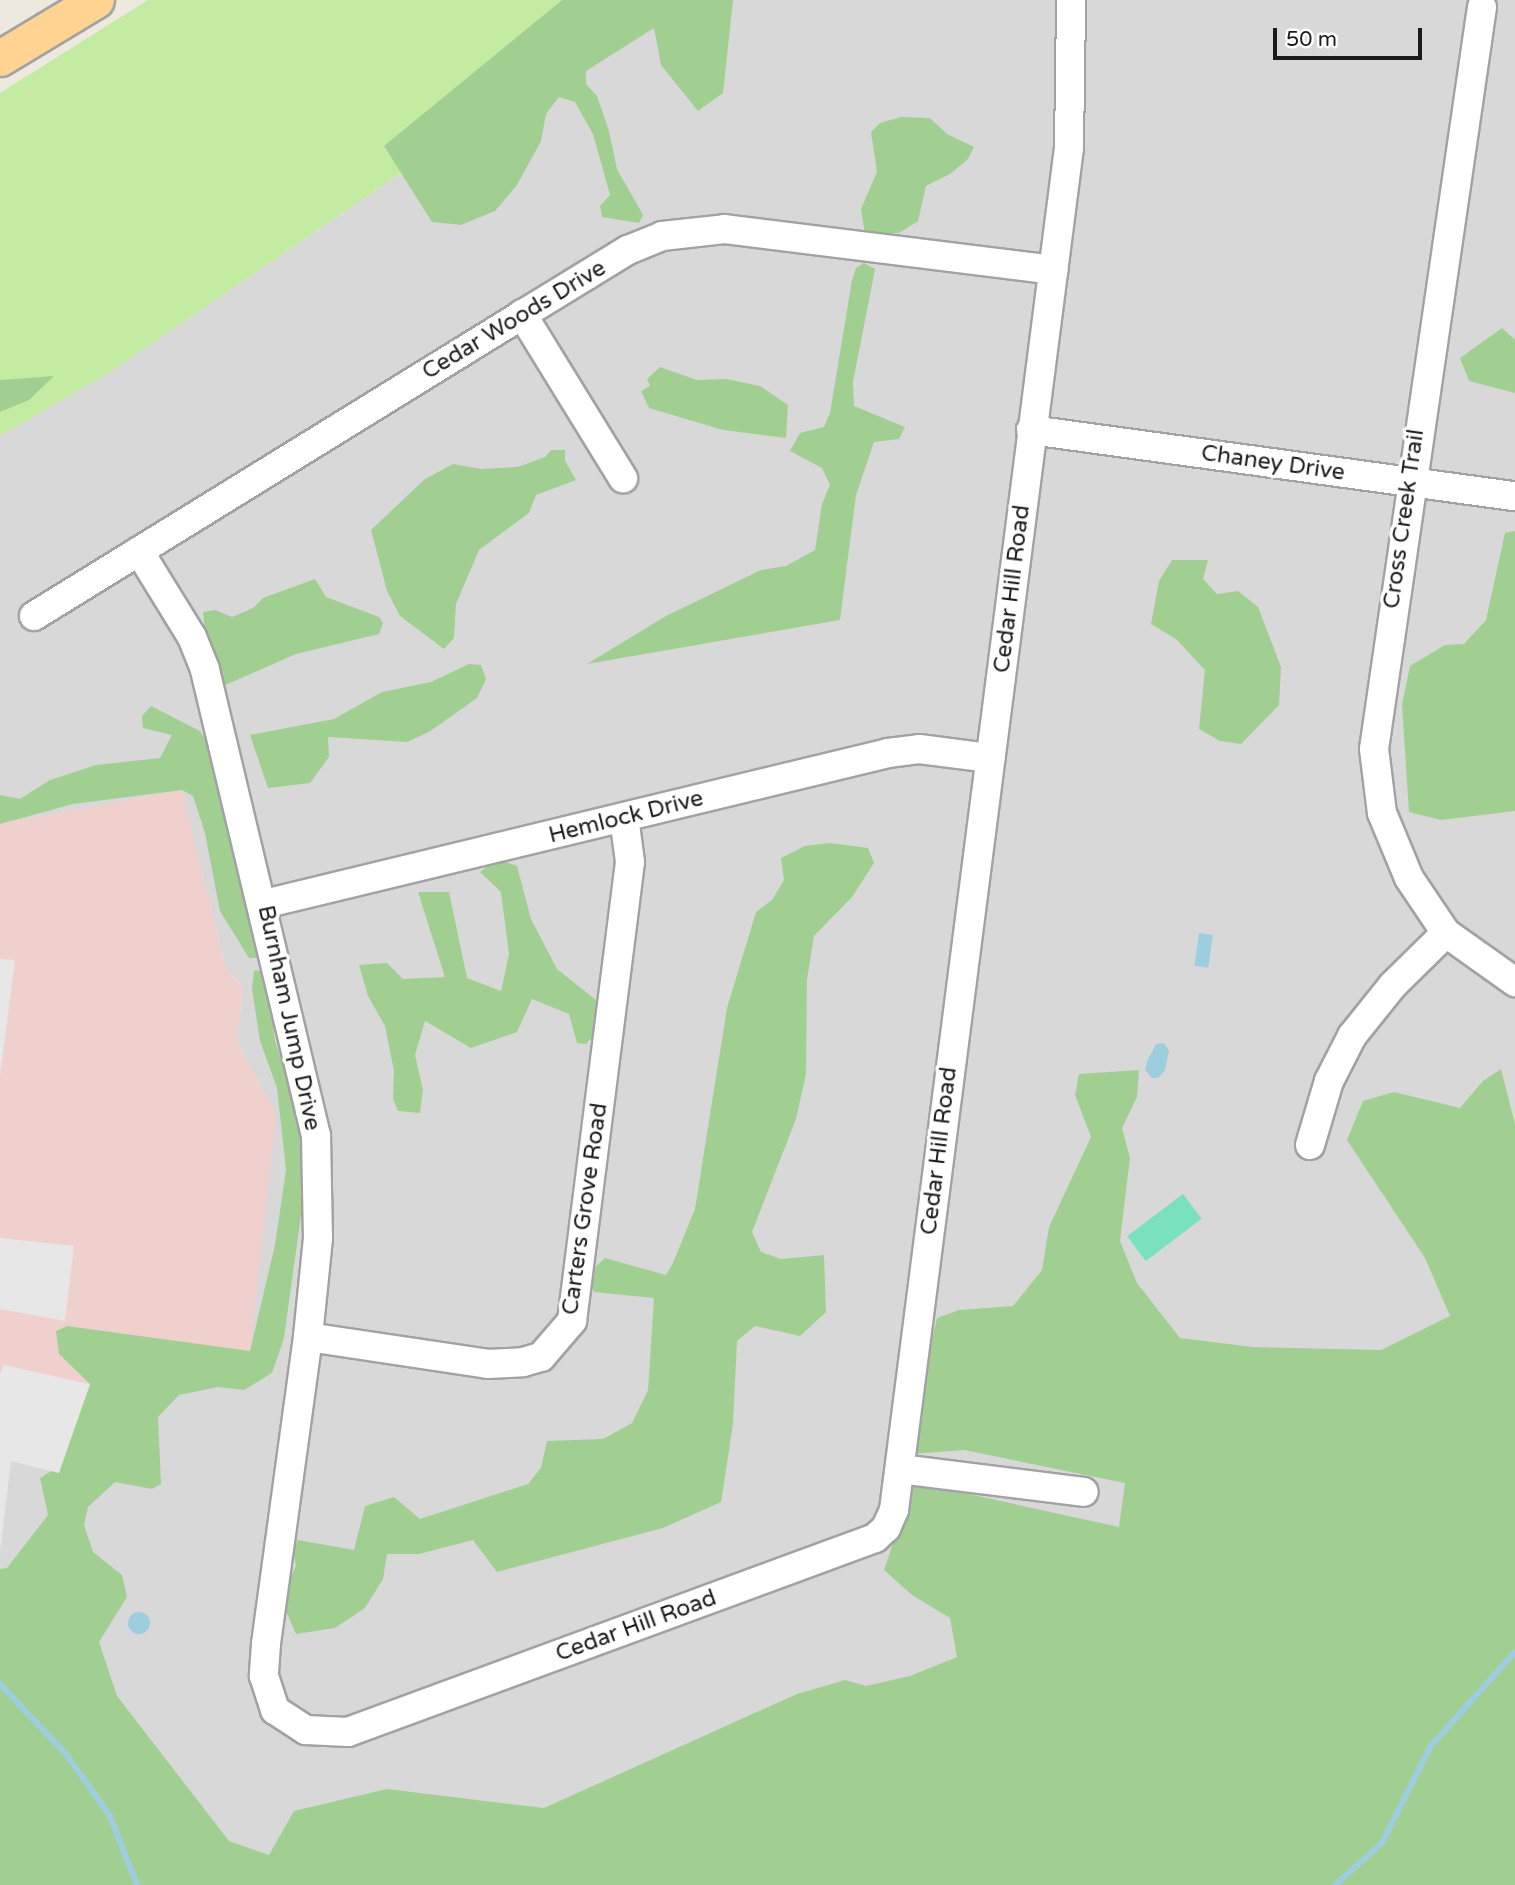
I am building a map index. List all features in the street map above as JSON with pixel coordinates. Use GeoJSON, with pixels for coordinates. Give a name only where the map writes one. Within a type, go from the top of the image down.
{"type":"FeatureCollection","features":[{"type":"Feature","properties":{"kind":"main road"},"geometry":{"type":"LineString","coordinates":[[0,58],[96,0]]}},
{"type":"Feature","properties":{"kind":"street","name":"Cedar Hill Road"},"geometry":{"type":"LineString","coordinates":[[273,1591],[264,1676],[275,1710],[306,1730],[348,1732],[875,1538],[887,1528],[894,1510],[900,1469],[1053,270],[1072,102],[1070,0]]}},
{"type":"Feature","properties":{"kind":"street","name":"Cross Creek Trail"},"geometry":{"type":"LineString","coordinates":[[1482,7],[1377,703],[1376,780],[1393,845],[1409,878],[1447,933],[1515,982]]}},
{"type":"Feature","properties":{"kind":"street","name":"Cedar Woods Drive"},"geometry":{"type":"LineString","coordinates":[[34,616],[628,250],[694,229],[744,230],[1053,270]]}},
{"type":"Feature","properties":{"kind":"street"},"geometry":{"type":"LineString","coordinates":[[522,314],[623,478]]}},
{"type":"Feature","properties":{"kind":"street","name":"Chaney Drive"},"geometry":{"type":"LineString","coordinates":[[1031,430],[1515,496]]}},
{"type":"Feature","properties":{"kind":"street","name":"Burnham Jump Drive"},"geometry":{"type":"LineString","coordinates":[[139,551],[199,654],[264,904],[316,1135],[318,1238],[309,1337],[273,1591]]}},
{"type":"Feature","properties":{"kind":"street","name":"Hemlock Drive"},"geometry":{"type":"LineString","coordinates":[[264,904],[888,753],[919,749],[990,758]]}},
{"type":"Feature","properties":{"kind":"street","name":"Carters Grove Road"},"geometry":{"type":"LineString","coordinates":[[309,1337],[488,1364],[523,1363],[541,1357],[572,1321],[630,862],[624,817]]}},
{"type":"Feature","properties":{"kind":"street"},"geometry":{"type":"LineString","coordinates":[[1310,1145],[1329,1081],[1352,1036],[1393,985],[1447,933]]}},
{"type":"Feature","properties":{"kind":"street"},"geometry":{"type":"LineString","coordinates":[[900,1469],[1084,1492]]}},
{"type":"Feature","properties":{"kind":"shaded area"},"geometry":{"type":"Polygon","coordinates":[[[665,0],[1515,0],[1515,1439],[1281,1606],[412,1885],[197,1885],[0,1601],[0,1550],[11,1460],[76,1368],[59,1354],[67,1326],[276,1115],[237,1040],[243,987],[226,969],[182,791],[0,824],[0,378],[117,367],[400,174],[662,8],[665,0]]]}},
{"type":"Feature","properties":{"kind":"shaded area"},"geometry":{"type":"Polygon","coordinates":[[[182,790],[226,969],[243,987],[237,1040],[276,1115],[250,1352],[67,1326],[57,1331],[76,1368],[90,1384],[59,1473],[11,1461],[0,1550],[0,824],[182,790]]]}},
{"type":"Feature","properties":{"kind":"shaded area"},"geometry":{"type":"Polygon","coordinates":[[[0,959],[15,960],[0,1075],[0,959]]]}},
{"type":"Feature","properties":{"kind":"shaded area"},"geometry":{"type":"Polygon","coordinates":[[[0,1238],[74,1246],[65,1321],[0,1309],[0,1238]]]}},
{"type":"Feature","properties":{"kind":"shaded area"},"geometry":{"type":"Polygon","coordinates":[[[4,1365],[90,1384],[59,1473],[11,1461],[0,1550],[0,1374],[4,1365]]]}},
{"type":"Feature","properties":{"kind":"green space"},"geometry":{"type":"Polygon","coordinates":[[[148,0],[562,0],[385,146],[401,173],[110,372],[0,436],[0,93],[148,0]]]}},
{"type":"Feature","properties":{"kind":"green space"},"geometry":{"type":"Polygon","coordinates":[[[562,0],[733,0],[723,93],[698,111],[661,65],[654,28],[586,71],[586,84],[597,96],[609,131],[617,169],[643,215],[639,223],[602,217],[600,206],[610,195],[593,134],[575,102],[559,97],[546,114],[541,141],[517,185],[495,211],[461,225],[432,222],[384,146],[562,0]]]}},
{"type":"Feature","properties":{"kind":"green space"},"geometry":{"type":"Polygon","coordinates":[[[901,117],[930,118],[947,134],[974,147],[968,159],[950,174],[926,186],[918,221],[899,233],[865,234],[861,209],[877,172],[871,132],[880,123],[901,117]]]}},
{"type":"Feature","properties":{"kind":"green space"},"geometry":{"type":"Polygon","coordinates":[[[864,263],[875,269],[853,382],[854,406],[905,427],[899,439],[874,442],[856,495],[840,620],[587,664],[666,616],[761,570],[786,566],[815,550],[822,504],[830,485],[822,468],[790,451],[800,433],[824,427],[830,413],[852,280],[856,268],[864,263]]]}},
{"type":"Feature","properties":{"kind":"green space"},"geometry":{"type":"Polygon","coordinates":[[[1502,328],[1515,340],[1515,393],[1469,381],[1460,358],[1502,328]]]}},
{"type":"Feature","properties":{"kind":"green space"},"geometry":{"type":"Polygon","coordinates":[[[660,367],[697,380],[726,379],[760,386],[788,405],[786,438],[723,430],[649,408],[641,391],[650,386],[647,379],[660,367]]]}},
{"type":"Feature","properties":{"kind":"green space"},"geometry":{"type":"Polygon","coordinates":[[[54,376],[29,400],[0,412],[0,380],[54,376]]]}},
{"type":"Feature","properties":{"kind":"green space"},"geometry":{"type":"Polygon","coordinates":[[[551,450],[565,450],[565,461],[576,480],[536,495],[529,513],[479,550],[456,604],[454,638],[444,649],[400,616],[387,591],[371,530],[425,479],[453,464],[481,469],[518,467],[545,457],[551,450]]]}},
{"type":"Feature","properties":{"kind":"green space"},"geometry":{"type":"Polygon","coordinates":[[[1515,531],[1515,811],[1441,820],[1409,812],[1402,705],[1410,666],[1445,645],[1464,644],[1486,620],[1505,533],[1515,531]]]}},
{"type":"Feature","properties":{"kind":"green space"},"geometry":{"type":"Polygon","coordinates":[[[1172,560],[1208,560],[1203,579],[1217,594],[1238,591],[1258,607],[1281,667],[1279,705],[1241,744],[1220,741],[1199,729],[1205,670],[1176,639],[1151,624],[1159,581],[1172,560]]]}},
{"type":"Feature","properties":{"kind":"green space"},"geometry":{"type":"Polygon","coordinates":[[[315,579],[326,597],[379,617],[383,623],[379,634],[296,654],[223,686],[206,643],[203,612],[215,610],[232,617],[253,608],[263,598],[315,579]]]}},
{"type":"Feature","properties":{"kind":"green space"},"geometry":{"type":"Polygon","coordinates":[[[469,664],[481,665],[486,679],[477,698],[429,732],[407,742],[328,737],[329,757],[310,783],[268,788],[250,735],[334,719],[382,692],[431,682],[469,664]]]}},
{"type":"Feature","properties":{"kind":"green space"},"geometry":{"type":"Polygon","coordinates":[[[151,706],[200,731],[214,752],[258,958],[249,958],[220,911],[205,833],[193,796],[182,790],[73,804],[0,824],[0,795],[20,799],[50,780],[96,765],[160,758],[172,735],[143,728],[142,716],[151,706]]]}},
{"type":"Feature","properties":{"kind":"green space"},"geometry":{"type":"Polygon","coordinates":[[[830,843],[868,848],[874,863],[852,897],[814,936],[807,980],[806,1074],[796,1119],[752,1232],[761,1252],[781,1259],[824,1255],[826,1312],[800,1336],[755,1326],[737,1341],[733,1424],[721,1502],[663,1528],[497,1572],[473,1540],[419,1554],[387,1554],[383,1579],[365,1608],[335,1628],[296,1634],[286,1611],[287,1585],[296,1566],[293,1550],[298,1540],[354,1550],[365,1506],[394,1497],[420,1519],[528,1484],[541,1468],[547,1441],[603,1439],[632,1423],[648,1390],[654,1298],[594,1292],[589,1273],[605,1258],[666,1275],[673,1263],[695,1209],[727,1008],[756,912],[772,900],[784,880],[781,858],[805,846],[830,843]]]}},
{"type":"Feature","properties":{"kind":"green space"},"geometry":{"type":"Polygon","coordinates":[[[497,859],[517,866],[531,919],[557,969],[596,1000],[596,1033],[586,1044],[577,1043],[569,1014],[532,999],[517,1032],[471,1048],[425,1021],[415,1055],[423,1090],[420,1113],[398,1111],[393,1099],[394,1071],[385,1026],[368,996],[359,965],[387,963],[403,979],[445,977],[418,892],[449,892],[467,978],[501,991],[509,954],[501,892],[480,872],[497,859]]]}},
{"type":"Feature","properties":{"kind":"green space"},"geometry":{"type":"Polygon","coordinates":[[[254,970],[266,972],[275,1041],[299,1114],[302,1142],[305,1186],[284,1338],[272,1373],[244,1390],[218,1387],[179,1395],[158,1417],[161,1484],[152,1489],[115,1482],[88,1507],[84,1525],[93,1552],[122,1575],[127,1597],[99,1642],[117,1696],[229,1841],[269,1855],[294,1811],[387,1789],[544,1808],[797,1694],[845,1680],[866,1686],[910,1676],[957,1657],[950,1618],[912,1595],[884,1570],[914,1482],[1119,1527],[1125,1483],[964,1450],[912,1454],[921,1384],[937,1318],[959,1310],[1013,1306],[1042,1270],[1049,1227],[1091,1137],[1075,1095],[1079,1074],[1139,1070],[1137,1097],[1122,1128],[1130,1158],[1120,1241],[1137,1283],[1180,1338],[1253,1347],[1381,1350],[1450,1316],[1425,1258],[1347,1140],[1363,1101],[1394,1092],[1460,1108],[1483,1081],[1501,1069],[1515,1124],[1515,1885],[0,1885],[0,1569],[7,1568],[48,1515],[40,1478],[61,1465],[90,1384],[59,1354],[56,1331],[67,1326],[250,1351],[275,1245],[286,1170],[277,1088],[260,1041],[252,989],[254,970]]]}},
{"type":"Feature","properties":{"kind":"green space"},"geometry":{"type":"Polygon","coordinates":[[[1183,1194],[1202,1219],[1146,1261],[1127,1236],[1183,1194]]]}},
{"type":"Feature","properties":{"kind":"water"},"geometry":{"type":"Polygon","coordinates":[[[1199,933],[1213,935],[1208,968],[1194,966],[1199,933]]]}},
{"type":"Feature","properties":{"kind":"water"},"geometry":{"type":"Polygon","coordinates":[[[1164,1043],[1169,1051],[1165,1070],[1158,1078],[1152,1078],[1145,1070],[1147,1061],[1156,1044],[1164,1043]]]}},
{"type":"Feature","properties":{"kind":"water"},"geometry":{"type":"Polygon","coordinates":[[[135,1612],[143,1612],[150,1619],[150,1627],[143,1634],[135,1634],[128,1627],[128,1619],[135,1612]]]}},
{"type":"Feature","properties":{"kind":"waterway"},"geometry":{"type":"LineString","coordinates":[[1335,1885],[1382,1843],[1430,1747],[1515,1652]]}},
{"type":"Feature","properties":{"kind":"waterway"},"geometry":{"type":"LineString","coordinates":[[0,1684],[66,1754],[110,1816],[137,1885]]}}]}
